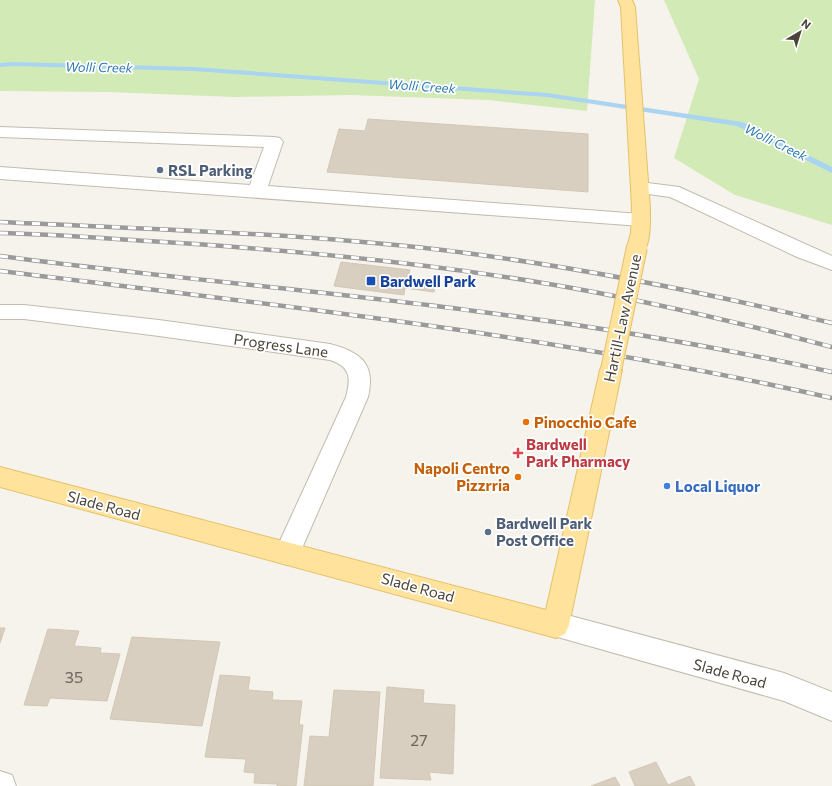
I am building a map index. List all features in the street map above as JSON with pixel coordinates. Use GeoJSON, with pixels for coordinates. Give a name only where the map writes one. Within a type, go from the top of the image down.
{"type":"FeatureCollection","features":[{"type":"Feature","properties":{"kind":"main road","name":"Hartill-Law Avenue"},"geometry":{"type":"LineString","coordinates":[[556,624],[637,247],[641,220],[628,3]]}},
{"type":"Feature","properties":{"kind":"main road","name":"Slade Road"},"geometry":{"type":"LineString","coordinates":[[1,479],[556,624]]}},
{"type":"Feature","properties":{"kind":"street"},"geometry":{"type":"LineString","coordinates":[[0,132],[274,142],[257,191]]}},
{"type":"Feature","properties":{"kind":"street"},"geometry":{"type":"LineString","coordinates":[[0,173],[641,220]]}},
{"type":"Feature","properties":{"kind":"street"},"geometry":{"type":"LineString","coordinates":[[640,188],[673,191],[804,252],[832,263]]}},
{"type":"Feature","properties":{"kind":"street","name":"Progress Lane"},"geometry":{"type":"LineString","coordinates":[[0,312],[24,312],[159,328],[330,352],[341,354],[354,364],[360,376],[361,385],[357,397],[287,554]]}},
{"type":"Feature","properties":{"kind":"street","name":"Slade Road"},"geometry":{"type":"LineString","coordinates":[[556,624],[784,687],[809,696],[832,707]]}},
{"type":"Feature","properties":{"kind":"green space"},"geometry":{"type":"Polygon","coordinates":[[[0,0],[595,0],[587,111],[488,100],[351,95],[234,97],[108,92],[0,91],[0,0]]]}},
{"type":"Feature","properties":{"kind":"green space"},"geometry":{"type":"Polygon","coordinates":[[[664,0],[832,0],[832,225],[735,195],[674,158],[699,79],[664,0]]]}},
{"type":"Feature","properties":{"kind":"building"},"geometry":{"type":"Polygon","coordinates":[[[368,119],[588,134],[588,192],[327,172],[339,129],[365,131],[368,119]]]}},
{"type":"Feature","properties":{"kind":"building","name":"Bardwell Park"},"geometry":{"type":"Polygon","coordinates":[[[341,262],[410,270],[408,278],[436,281],[434,292],[405,288],[404,295],[334,286],[341,262]]]}},
{"type":"Feature","properties":{"kind":"building"},"geometry":{"type":"Polygon","coordinates":[[[0,628],[5,628],[0,643],[0,628]]]}},
{"type":"Feature","properties":{"kind":"building"},"geometry":{"type":"Polygon","coordinates":[[[48,629],[79,631],[74,646],[101,648],[100,653],[120,654],[107,701],[50,698],[47,706],[24,705],[48,629]]]}},
{"type":"Feature","properties":{"kind":"building"},"geometry":{"type":"Polygon","coordinates":[[[132,637],[220,642],[202,726],[110,719],[132,637]]]}},
{"type":"Feature","properties":{"kind":"building"},"geometry":{"type":"Polygon","coordinates":[[[220,675],[250,677],[248,690],[273,692],[272,700],[302,701],[299,725],[303,725],[296,786],[277,786],[277,784],[254,783],[255,773],[244,772],[246,759],[205,757],[220,675]]]}},
{"type":"Feature","properties":{"kind":"building"},"geometry":{"type":"Polygon","coordinates":[[[387,687],[424,690],[423,703],[455,705],[453,774],[429,772],[431,780],[380,778],[387,687]]]}},
{"type":"Feature","properties":{"kind":"building"},"geometry":{"type":"Polygon","coordinates":[[[334,690],[380,692],[373,786],[304,786],[310,736],[329,737],[334,690]]]}},
{"type":"Feature","properties":{"kind":"building"},"geometry":{"type":"Polygon","coordinates":[[[656,762],[668,785],[690,776],[695,786],[635,786],[629,772],[656,762]]]}},
{"type":"Feature","properties":{"kind":"building"},"geometry":{"type":"Polygon","coordinates":[[[615,777],[620,786],[591,786],[615,777]]]}},
{"type":"Feature","properties":{"kind":"waterway","name":"Wolli Creek"},"geometry":{"type":"LineString","coordinates":[[0,65],[13,64],[194,69],[547,95],[739,124],[832,170]]}},
{"type":"Feature","properties":{"kind":"railway"},"geometry":{"type":"LineString","coordinates":[[0,222],[166,229],[332,239],[442,250],[491,256],[687,290],[832,323]]}},
{"type":"Feature","properties":{"kind":"railway"},"geometry":{"type":"LineString","coordinates":[[0,233],[197,244],[346,257],[445,268],[616,296],[724,320],[832,347]]}},
{"type":"Feature","properties":{"kind":"railway"},"geometry":{"type":"LineString","coordinates":[[0,256],[356,296],[519,317],[699,345],[832,372]]}},
{"type":"Feature","properties":{"kind":"railway"},"geometry":{"type":"LineString","coordinates":[[0,271],[209,296],[418,324],[626,357],[729,376],[832,398]]}},
{"type":"Feature","properties":{"kind":"place","name":"RSL Parking"},"geometry":{"type":"Point","coordinates":[160,170]}},
{"type":"Feature","properties":{"kind":"place","name":"Bardwell Park"},"geometry":{"type":"Point","coordinates":[371,281]}},
{"type":"Feature","properties":{"kind":"place","name":"Pinocchio Cafe"},"geometry":{"type":"Point","coordinates":[526,422]}},
{"type":"Feature","properties":{"kind":"place","name":"Bardwell Park Pharmacy"},"geometry":{"type":"Point","coordinates":[518,453]}},
{"type":"Feature","properties":{"kind":"place","name":"Napoli Centro Pizzrria"},"geometry":{"type":"Point","coordinates":[518,477]}},
{"type":"Feature","properties":{"kind":"place","name":"Local Liquor"},"geometry":{"type":"Point","coordinates":[667,486]}},
{"type":"Feature","properties":{"kind":"place","name":"Bardwell Park Post Office"},"geometry":{"type":"Point","coordinates":[488,532]}}]}
